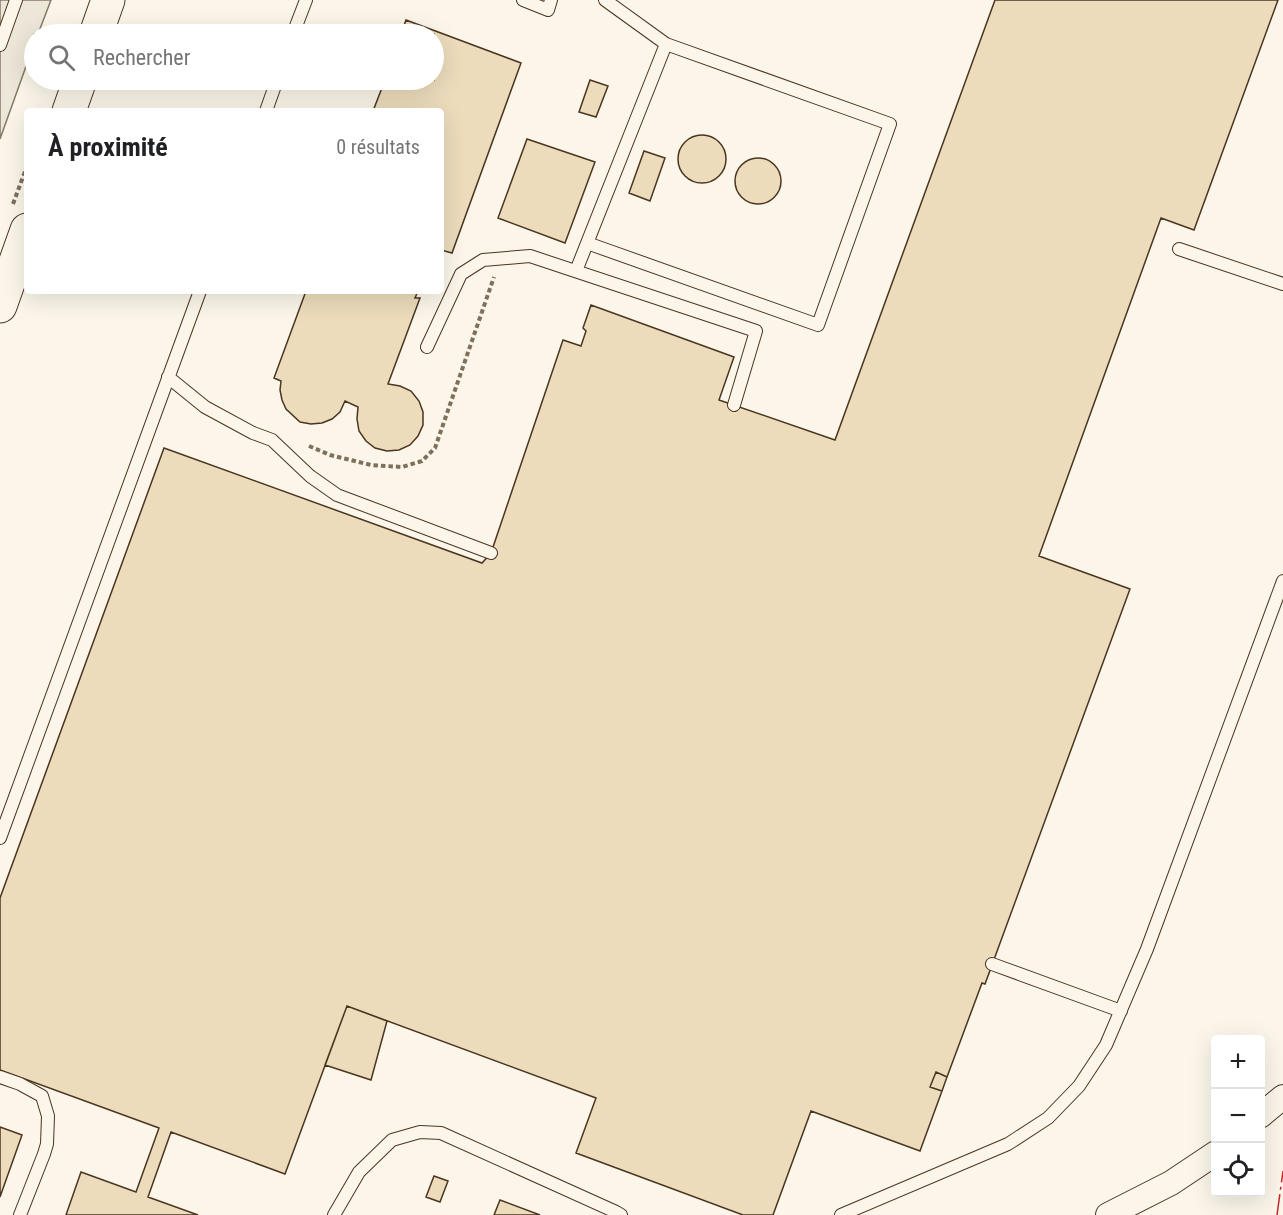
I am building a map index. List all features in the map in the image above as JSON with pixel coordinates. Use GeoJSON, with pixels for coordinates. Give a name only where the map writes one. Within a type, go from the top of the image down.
{"type":"FeatureCollection","features":[{"type":"Feature","properties":{"kind":"main road"},"geometry":{"type":"LineString","coordinates":[[100,24],[108,0]]}},
{"type":"Feature","properties":{"kind":"main road"},"geometry":{"type":"LineString","coordinates":[[70,108],[76,90]]}},
{"type":"Feature","properties":{"kind":"main road"},"geometry":{"type":"LineString","coordinates":[[0,306],[24,238]]}},
{"type":"Feature","properties":{"kind":"street"},"geometry":{"type":"LineString","coordinates":[[1265,1112],[1283,1097]]}},
{"type":"Feature","properties":{"kind":"street"},"geometry":{"type":"LineString","coordinates":[[1107,1215],[1171,1183],[1211,1156]]}},
{"type":"Feature","properties":{"kind":"lane"},"geometry":{"type":"LineString","coordinates":[[0,45],[4,20],[16,0]]}},
{"type":"Feature","properties":{"kind":"lane"},"geometry":{"type":"LineString","coordinates":[[298,24],[306,0]]}},
{"type":"Feature","properties":{"kind":"lane"},"geometry":{"type":"LineString","coordinates":[[523,0],[548,10],[551,0]]}},
{"type":"Feature","properties":{"kind":"lane"},"geometry":{"type":"LineString","coordinates":[[587,243],[818,325],[890,124],[666,44],[605,0]]}},
{"type":"Feature","properties":{"kind":"lane"},"geometry":{"type":"LineString","coordinates":[[576,272],[666,44]]}},
{"type":"Feature","properties":{"kind":"lane"},"geometry":{"type":"LineString","coordinates":[[267,108],[273,90]]}},
{"type":"Feature","properties":{"kind":"lane"},"geometry":{"type":"LineString","coordinates":[[1179,249],[1283,284]]}},
{"type":"Feature","properties":{"kind":"lane"},"geometry":{"type":"LineString","coordinates":[[427,347],[461,274],[483,260],[530,256],[756,331],[734,405]]}},
{"type":"Feature","properties":{"kind":"lane"},"geometry":{"type":"LineString","coordinates":[[0,838],[199,294]]}},
{"type":"Feature","properties":{"kind":"lane"},"geometry":{"type":"LineString","coordinates":[[168,377],[205,407],[253,433],[272,440],[310,476],[337,495],[491,553]]}},
{"type":"Feature","properties":{"kind":"lane"},"geometry":{"type":"LineString","coordinates":[[841,1215],[1008,1144],[1048,1118],[1079,1086],[1106,1046],[1147,949],[1283,581]]}},
{"type":"Feature","properties":{"kind":"lane"},"geometry":{"type":"LineString","coordinates":[[992,964],[1121,1011]]}},
{"type":"Feature","properties":{"kind":"lane"},"geometry":{"type":"LineString","coordinates":[[0,1077],[20,1084],[42,1096],[48,1116],[47,1143],[44,1154],[20,1215]]}},
{"type":"Feature","properties":{"kind":"lane"},"geometry":{"type":"LineString","coordinates":[[334,1215],[359,1172],[392,1140],[420,1132],[441,1133],[621,1215]]}},
{"type":"Feature","properties":{"kind":"path"},"geometry":{"type":"LineString","coordinates":[[272,440],[286,436],[330,455],[371,465],[402,467],[422,461],[435,448],[500,259]]}},
{"type":"Feature","properties":{"kind":"shaded area"},"geometry":{"type":"Polygon","coordinates":[[[0,0],[51,0],[42,24],[24,24],[24,72],[0,139],[0,0]]]}},
{"type":"Feature","properties":{"kind":"building"},"geometry":{"type":"Polygon","coordinates":[[[995,0],[1278,0],[1194,230],[1161,218],[1039,556],[1130,589],[985,984],[982,983],[947,1077],[936,1072],[930,1087],[942,1091],[920,1151],[811,1111],[773,1215],[743,1215],[576,1153],[596,1098],[347,1006],[285,1174],[171,1132],[148,1197],[198,1215],[66,1215],[81,1172],[136,1192],[159,1128],[0,1070],[0,898],[164,448],[482,563],[491,553],[563,340],[581,346],[586,331],[583,328],[591,305],[734,357],[719,400],[835,440],[995,0]]]}},
{"type":"Feature","properties":{"kind":"building"},"geometry":{"type":"Polygon","coordinates":[[[406,20],[417,24],[405,24],[406,20]]]}},
{"type":"Feature","properties":{"kind":"building"},"geometry":{"type":"Polygon","coordinates":[[[444,34],[521,63],[452,253],[444,251],[444,108],[374,108],[381,90],[444,90],[444,34]]]}},
{"type":"Feature","properties":{"kind":"building"},"geometry":{"type":"Polygon","coordinates":[[[590,80],[608,86],[596,117],[579,112],[590,80]]]}},
{"type":"Feature","properties":{"kind":"building"},"geometry":{"type":"Polygon","coordinates":[[[702,135],[719,142],[726,159],[719,176],[702,183],[685,176],[678,159],[685,142],[702,135]]]}},
{"type":"Feature","properties":{"kind":"building"},"geometry":{"type":"Polygon","coordinates":[[[527,139],[595,162],[565,243],[498,218],[527,139]]]}},
{"type":"Feature","properties":{"kind":"building"},"geometry":{"type":"Polygon","coordinates":[[[644,151],[665,158],[650,201],[629,193],[644,151]]]}},
{"type":"Feature","properties":{"kind":"building"},"geometry":{"type":"Polygon","coordinates":[[[758,158],[767,159],[774,165],[780,172],[780,190],[774,197],[767,203],[758,204],[749,203],[742,197],[736,190],[735,181],[736,172],[742,165],[749,159],[758,158]]]}},
{"type":"Feature","properties":{"kind":"building"},"geometry":{"type":"Polygon","coordinates":[[[305,294],[417,294],[415,298],[420,298],[388,384],[411,391],[419,401],[423,412],[423,425],[418,436],[410,445],[399,450],[387,451],[375,448],[359,431],[358,407],[345,401],[340,412],[332,419],[322,423],[300,422],[286,409],[280,390],[281,381],[274,378],[305,294]]]}},
{"type":"Feature","properties":{"kind":"building"},"geometry":{"type":"Polygon","coordinates":[[[347,1006],[387,1021],[371,1080],[325,1065],[347,1006]]]}},
{"type":"Feature","properties":{"kind":"building"},"geometry":{"type":"Polygon","coordinates":[[[936,1072],[947,1077],[942,1091],[930,1087],[936,1072]]]}},
{"type":"Feature","properties":{"kind":"building"},"geometry":{"type":"Polygon","coordinates":[[[0,1127],[22,1135],[0,1197],[0,1127]]]}},
{"type":"Feature","properties":{"kind":"building"},"geometry":{"type":"Polygon","coordinates":[[[434,1176],[448,1181],[440,1202],[426,1197],[434,1176]]]}},
{"type":"Feature","properties":{"kind":"building"},"geometry":{"type":"Polygon","coordinates":[[[500,1200],[540,1215],[494,1215],[500,1200]]]}},
{"type":"Feature","properties":{"kind":"power"},"geometry":{"type":"LineString","coordinates":[[1277,1215],[1283,1171]]}}]}
